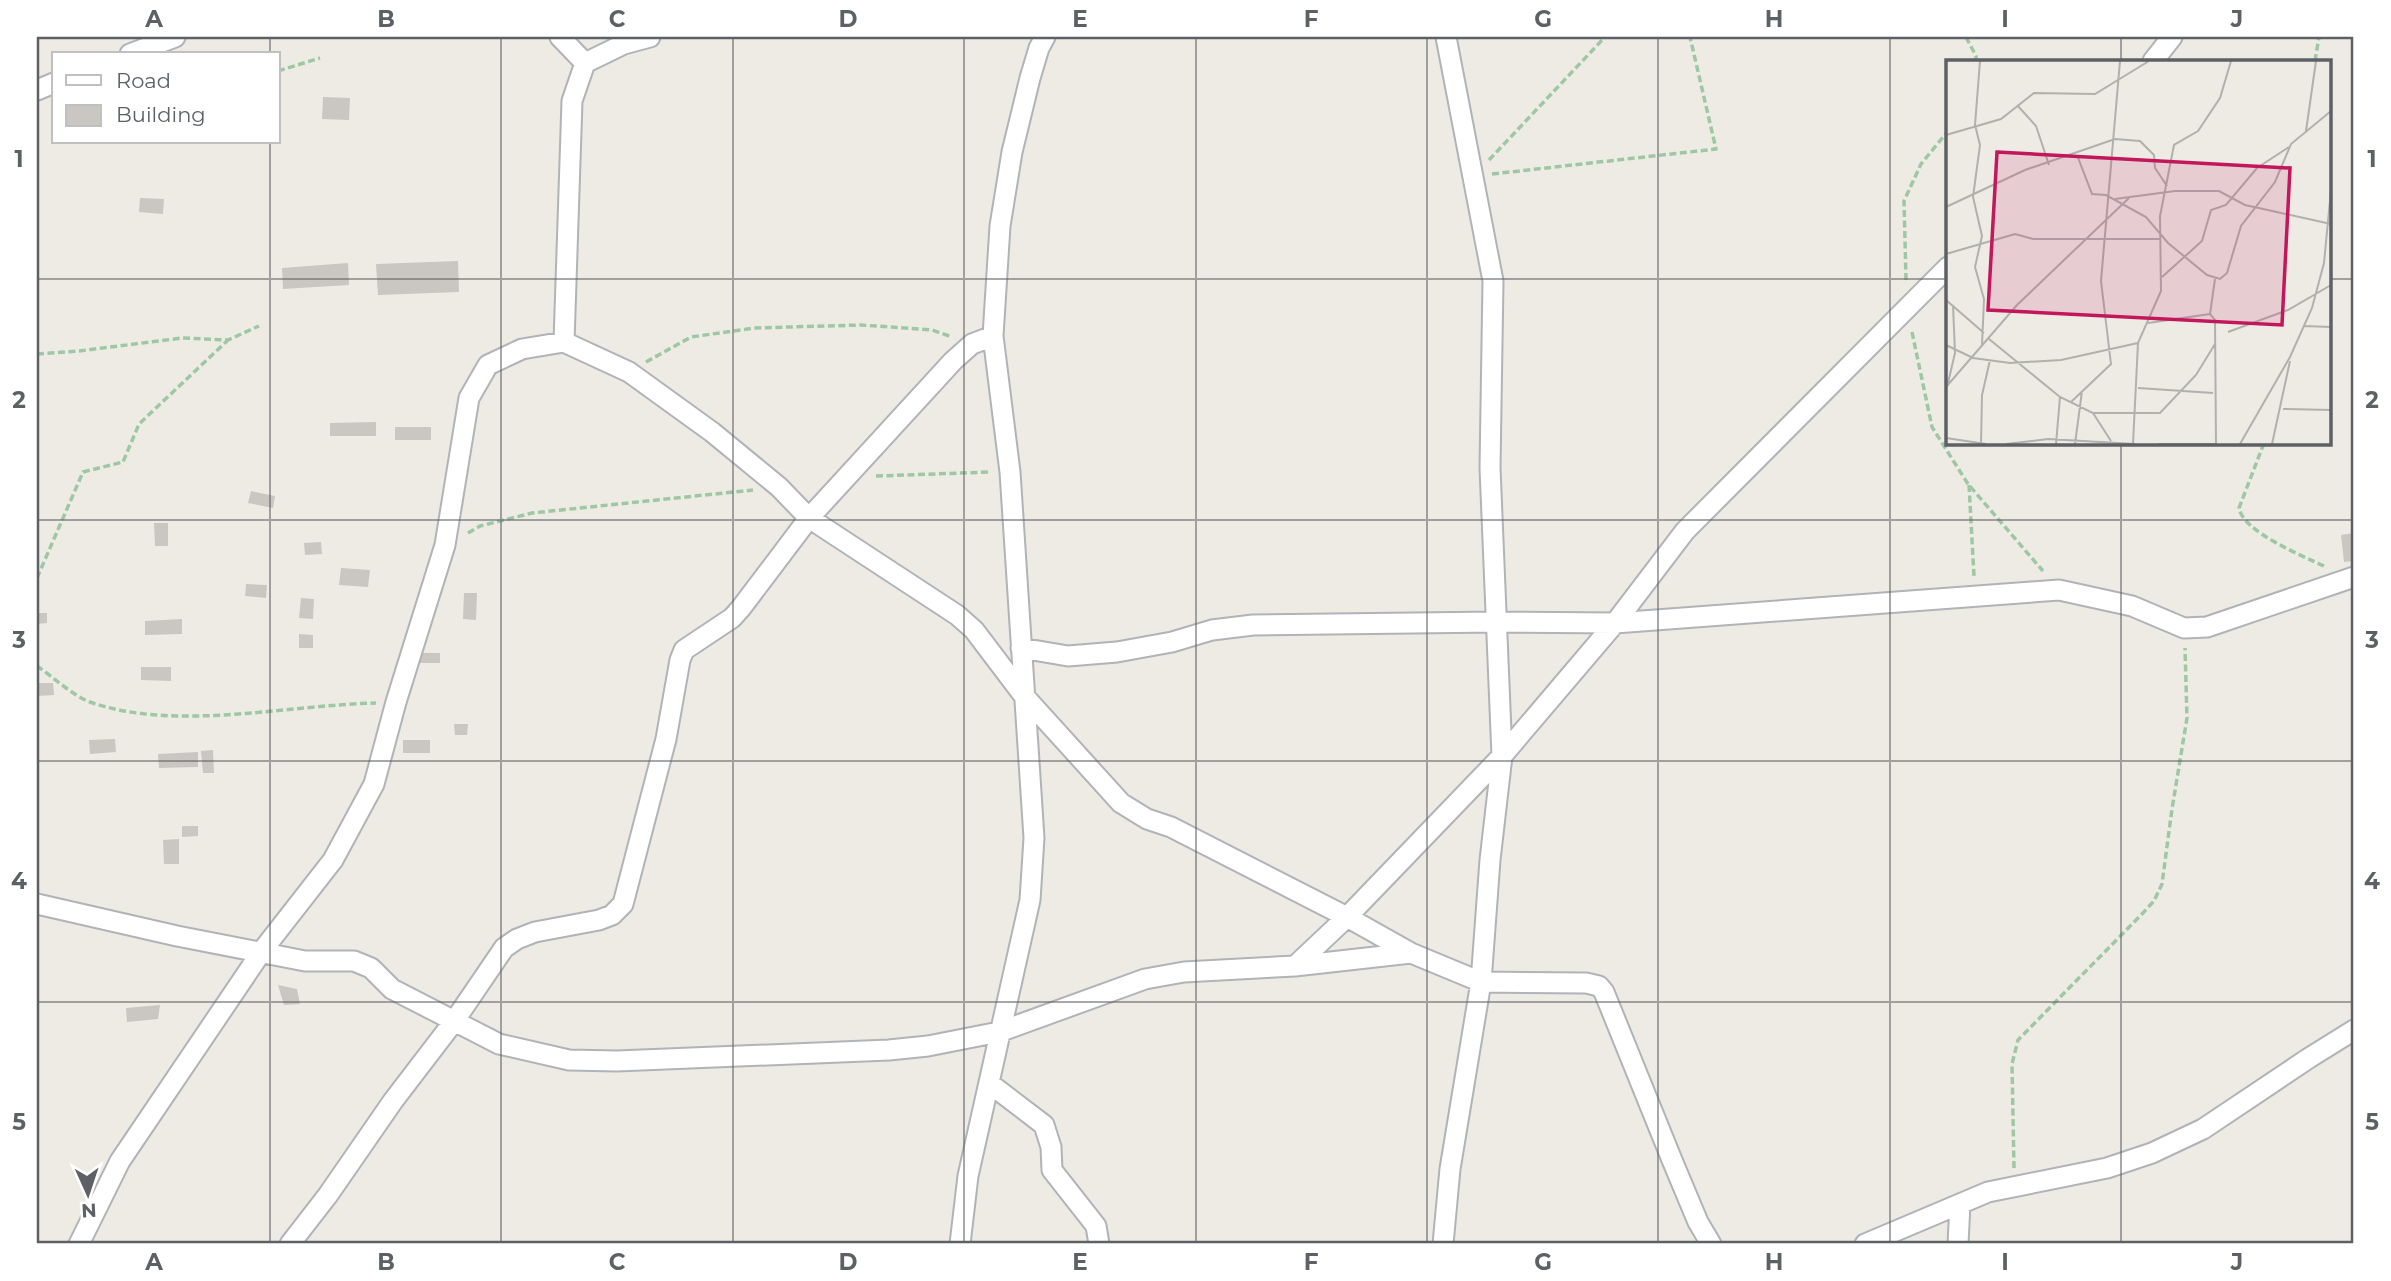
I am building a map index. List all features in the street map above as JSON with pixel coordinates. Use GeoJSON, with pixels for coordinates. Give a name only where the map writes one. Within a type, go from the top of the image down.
{"type":"FeatureCollection","features":[{"type":"Feature","properties":{"kind":"street"},"geometry":{"type":"LineString","coordinates":[[135,52],[175,37]]}},
{"type":"Feature","properties":{"kind":"street"},"geometry":{"type":"LineString","coordinates":[[560,37],[585,63]]}},
{"type":"Feature","properties":{"kind":"street"},"geometry":{"type":"LineString","coordinates":[[564,342],[572,101],[585,63],[624,44],[650,37]]}},
{"type":"Feature","properties":{"kind":"street"},"geometry":{"type":"LineString","coordinates":[[960,1244],[968,1176],[1030,900],[1034,838],[1010,471],[993,336],[1000,226],[1012,152],[1030,78],[1045,37]]}},
{"type":"Feature","properties":{"kind":"street"},"geometry":{"type":"LineString","coordinates":[[1443,1244],[1450,1169],[1482,982],[1490,860],[1502,755],[1490,468],[1493,281],[1446,37]]}},
{"type":"Feature","properties":{"kind":"street"},"geometry":{"type":"LineString","coordinates":[[2154,60],[2172,37]]}},
{"type":"Feature","properties":{"kind":"street"},"geometry":{"type":"LineString","coordinates":[[1295,966],[1347,917],[1502,755],[1615,623],[1685,531],[1946,269]]}},
{"type":"Feature","properties":{"kind":"street"},"geometry":{"type":"LineString","coordinates":[[290,1244],[455,1020],[504,948],[535,932],[599,920],[612,915],[623,904],[666,739],[684,650],[732,618],[809,518],[845,477],[972,344],[993,336]]}},
{"type":"Feature","properties":{"kind":"street"},"geometry":{"type":"LineString","coordinates":[[79,1244],[120,1161],[262,951],[333,860],[373,784],[445,545],[469,398],[488,365],[522,349],[564,342],[629,372],[712,432],[779,487],[809,518],[957,615],[974,630],[1024,696],[1121,803],[1147,819],[1171,827],[1347,917],[1411,953],[1482,982],[1586,982],[1598,986],[1604,992],[1698,1222],[1711,1244]]}},
{"type":"Feature","properties":{"kind":"street"},"geometry":{"type":"LineString","coordinates":[[1021,648],[1068,656],[1117,652],[1172,642],[1212,630],[1253,625],[1615,623],[2059,590],[2132,606],[2184,628],[2207,627],[2351,577]]}},
{"type":"Feature","properties":{"kind":"street"},"geometry":{"type":"LineString","coordinates":[[37,904],[165,934],[305,961],[354,961],[371,968],[392,989],[499,1044],[569,1060],[617,1061],[889,1050],[928,1046],[999,1032],[1145,979],[1184,972],[1295,966],[1411,953]]}},
{"type":"Feature","properties":{"kind":"street"},"geometry":{"type":"LineString","coordinates":[[1865,1244],[1988,1192],[2107,1168],[2152,1153],[2203,1129],[2354,1030]]}},
{"type":"Feature","properties":{"kind":"street"},"geometry":{"type":"LineString","coordinates":[[989,1083],[1044,1125],[1051,1147],[1052,1171],[1096,1226],[1099,1244]]}},
{"type":"Feature","properties":{"kind":"street"},"geometry":{"type":"LineString","coordinates":[[1958,1244],[1960,1204]]}},
{"type":"Feature","properties":{"kind":"path"},"geometry":{"type":"LineString","coordinates":[[1473,177],[1605,37]]}},
{"type":"Feature","properties":{"kind":"path"},"geometry":{"type":"LineString","coordinates":[[1473,177],[1716,149],[1690,37]]}},
{"type":"Feature","properties":{"kind":"path"},"geometry":{"type":"LineString","coordinates":[[1966,37],[1976,60]]}},
{"type":"Feature","properties":{"kind":"path"},"geometry":{"type":"LineString","coordinates":[[2315,60],[2319,37]]}},
{"type":"Feature","properties":{"kind":"path"},"geometry":{"type":"LineString","coordinates":[[280,70],[320,58]]}},
{"type":"Feature","properties":{"kind":"path"},"geometry":{"type":"LineString","coordinates":[[1946,133],[1921,164],[1904,201],[1906,308],[1932,427],[1969,484],[2059,590]]}},
{"type":"Feature","properties":{"kind":"path"},"geometry":{"type":"LineString","coordinates":[[629,372],[691,337],[754,328],[860,325],[920,329],[932,330],[972,344]]}},
{"type":"Feature","properties":{"kind":"path"},"geometry":{"type":"LineString","coordinates":[[37,578],[83,472],[123,463],[139,424],[228,340],[259,326]]}},
{"type":"Feature","properties":{"kind":"path"},"geometry":{"type":"LineString","coordinates":[[37,355],[182,338],[228,340]]}},
{"type":"Feature","properties":{"kind":"path"},"geometry":{"type":"LineString","coordinates":[[2263,444],[2239,508],[2240,516],[2276,542],[2351,577]]}},
{"type":"Feature","properties":{"kind":"path"},"geometry":{"type":"LineString","coordinates":[[845,477],[1010,471]]}},
{"type":"Feature","properties":{"kind":"path"},"geometry":{"type":"LineString","coordinates":[[1969,484],[1975,595]]}},
{"type":"Feature","properties":{"kind":"path"},"geometry":{"type":"LineString","coordinates":[[445,545],[480,526],[532,513],[779,487]]}},
{"type":"Feature","properties":{"kind":"path"},"geometry":{"type":"LineString","coordinates":[[2015,1187],[2012,1064],[2018,1040],[2154,901],[2162,884],[2188,718],[2184,628]]}},
{"type":"Feature","properties":{"kind":"path"},"geometry":{"type":"LineString","coordinates":[[37,666],[87,701],[127,711],[202,715],[396,702]]}},
{"type":"Feature","properties":{"kind":"building"},"geometry":{"type":"Polygon","coordinates":[[[323,97],[350,98],[349,120],[322,119],[323,97]]]}},
{"type":"Feature","properties":{"kind":"building"},"geometry":{"type":"Polygon","coordinates":[[[140,198],[164,199],[163,214],[139,212],[140,198]]]}},
{"type":"Feature","properties":{"kind":"building"},"geometry":{"type":"Polygon","coordinates":[[[458,261],[459,292],[378,295],[376,264],[458,261]]]}},
{"type":"Feature","properties":{"kind":"building"},"geometry":{"type":"Polygon","coordinates":[[[348,263],[349,285],[283,289],[282,268],[348,263]]]}},
{"type":"Feature","properties":{"kind":"building"},"geometry":{"type":"Polygon","coordinates":[[[376,422],[376,436],[330,436],[330,423],[376,422]]]}},
{"type":"Feature","properties":{"kind":"building"},"geometry":{"type":"Polygon","coordinates":[[[395,427],[431,427],[431,440],[395,440],[395,427]]]}},
{"type":"Feature","properties":{"kind":"building"},"geometry":{"type":"Polygon","coordinates":[[[251,491],[275,496],[273,508],[248,503],[251,491]]]}},
{"type":"Feature","properties":{"kind":"building"},"geometry":{"type":"Polygon","coordinates":[[[154,523],[168,523],[168,546],[155,546],[154,523]]]}},
{"type":"Feature","properties":{"kind":"building"},"geometry":{"type":"Polygon","coordinates":[[[2354,533],[2354,561],[2344,562],[2341,535],[2354,533]]]}},
{"type":"Feature","properties":{"kind":"building"},"geometry":{"type":"Polygon","coordinates":[[[321,542],[322,554],[305,555],[304,543],[321,542]]]}},
{"type":"Feature","properties":{"kind":"building"},"geometry":{"type":"Polygon","coordinates":[[[341,568],[370,570],[368,587],[339,585],[341,568]]]}},
{"type":"Feature","properties":{"kind":"building"},"geometry":{"type":"Polygon","coordinates":[[[246,584],[267,585],[266,598],[245,596],[246,584]]]}},
{"type":"Feature","properties":{"kind":"building"},"geometry":{"type":"Polygon","coordinates":[[[464,593],[477,593],[476,620],[463,619],[464,593]]]}},
{"type":"Feature","properties":{"kind":"building"},"geometry":{"type":"Polygon","coordinates":[[[301,598],[314,599],[313,619],[299,618],[301,598]]]}},
{"type":"Feature","properties":{"kind":"building"},"geometry":{"type":"Polygon","coordinates":[[[37,613],[47,613],[47,623],[37,624],[37,613]]]}},
{"type":"Feature","properties":{"kind":"building"},"geometry":{"type":"Polygon","coordinates":[[[182,619],[182,634],[145,635],[145,621],[182,619]]]}},
{"type":"Feature","properties":{"kind":"building"},"geometry":{"type":"Polygon","coordinates":[[[299,634],[313,635],[313,648],[299,648],[299,634]]]}},
{"type":"Feature","properties":{"kind":"building"},"geometry":{"type":"Polygon","coordinates":[[[417,653],[440,653],[440,663],[416,663],[417,653]]]}},
{"type":"Feature","properties":{"kind":"building"},"geometry":{"type":"Polygon","coordinates":[[[141,667],[171,667],[171,681],[141,680],[141,667]]]}},
{"type":"Feature","properties":{"kind":"building"},"geometry":{"type":"Polygon","coordinates":[[[37,683],[53,683],[54,695],[37,696],[37,683]]]}},
{"type":"Feature","properties":{"kind":"building"},"geometry":{"type":"Polygon","coordinates":[[[454,724],[468,724],[467,735],[455,735],[454,724]]]}},
{"type":"Feature","properties":{"kind":"building"},"geometry":{"type":"Polygon","coordinates":[[[115,739],[116,752],[90,754],[89,740],[115,739]]]}},
{"type":"Feature","properties":{"kind":"building"},"geometry":{"type":"Polygon","coordinates":[[[403,740],[430,740],[430,753],[403,753],[403,740]]]}},
{"type":"Feature","properties":{"kind":"building"},"geometry":{"type":"Polygon","coordinates":[[[213,750],[214,773],[203,773],[201,751],[213,750]]]}},
{"type":"Feature","properties":{"kind":"building"},"geometry":{"type":"Polygon","coordinates":[[[198,752],[198,767],[159,768],[158,754],[198,752]]]}},
{"type":"Feature","properties":{"kind":"building"},"geometry":{"type":"Polygon","coordinates":[[[182,826],[198,826],[198,836],[182,837],[182,826]]]}},
{"type":"Feature","properties":{"kind":"building"},"geometry":{"type":"Polygon","coordinates":[[[179,839],[179,864],[164,864],[163,840],[179,839]]]}},
{"type":"Feature","properties":{"kind":"building"},"geometry":{"type":"Polygon","coordinates":[[[278,985],[297,989],[300,1004],[284,1005],[278,985]]]}},
{"type":"Feature","properties":{"kind":"building"},"geometry":{"type":"Polygon","coordinates":[[[160,1005],[158,1019],[127,1022],[126,1008],[160,1005]]]}}]}
